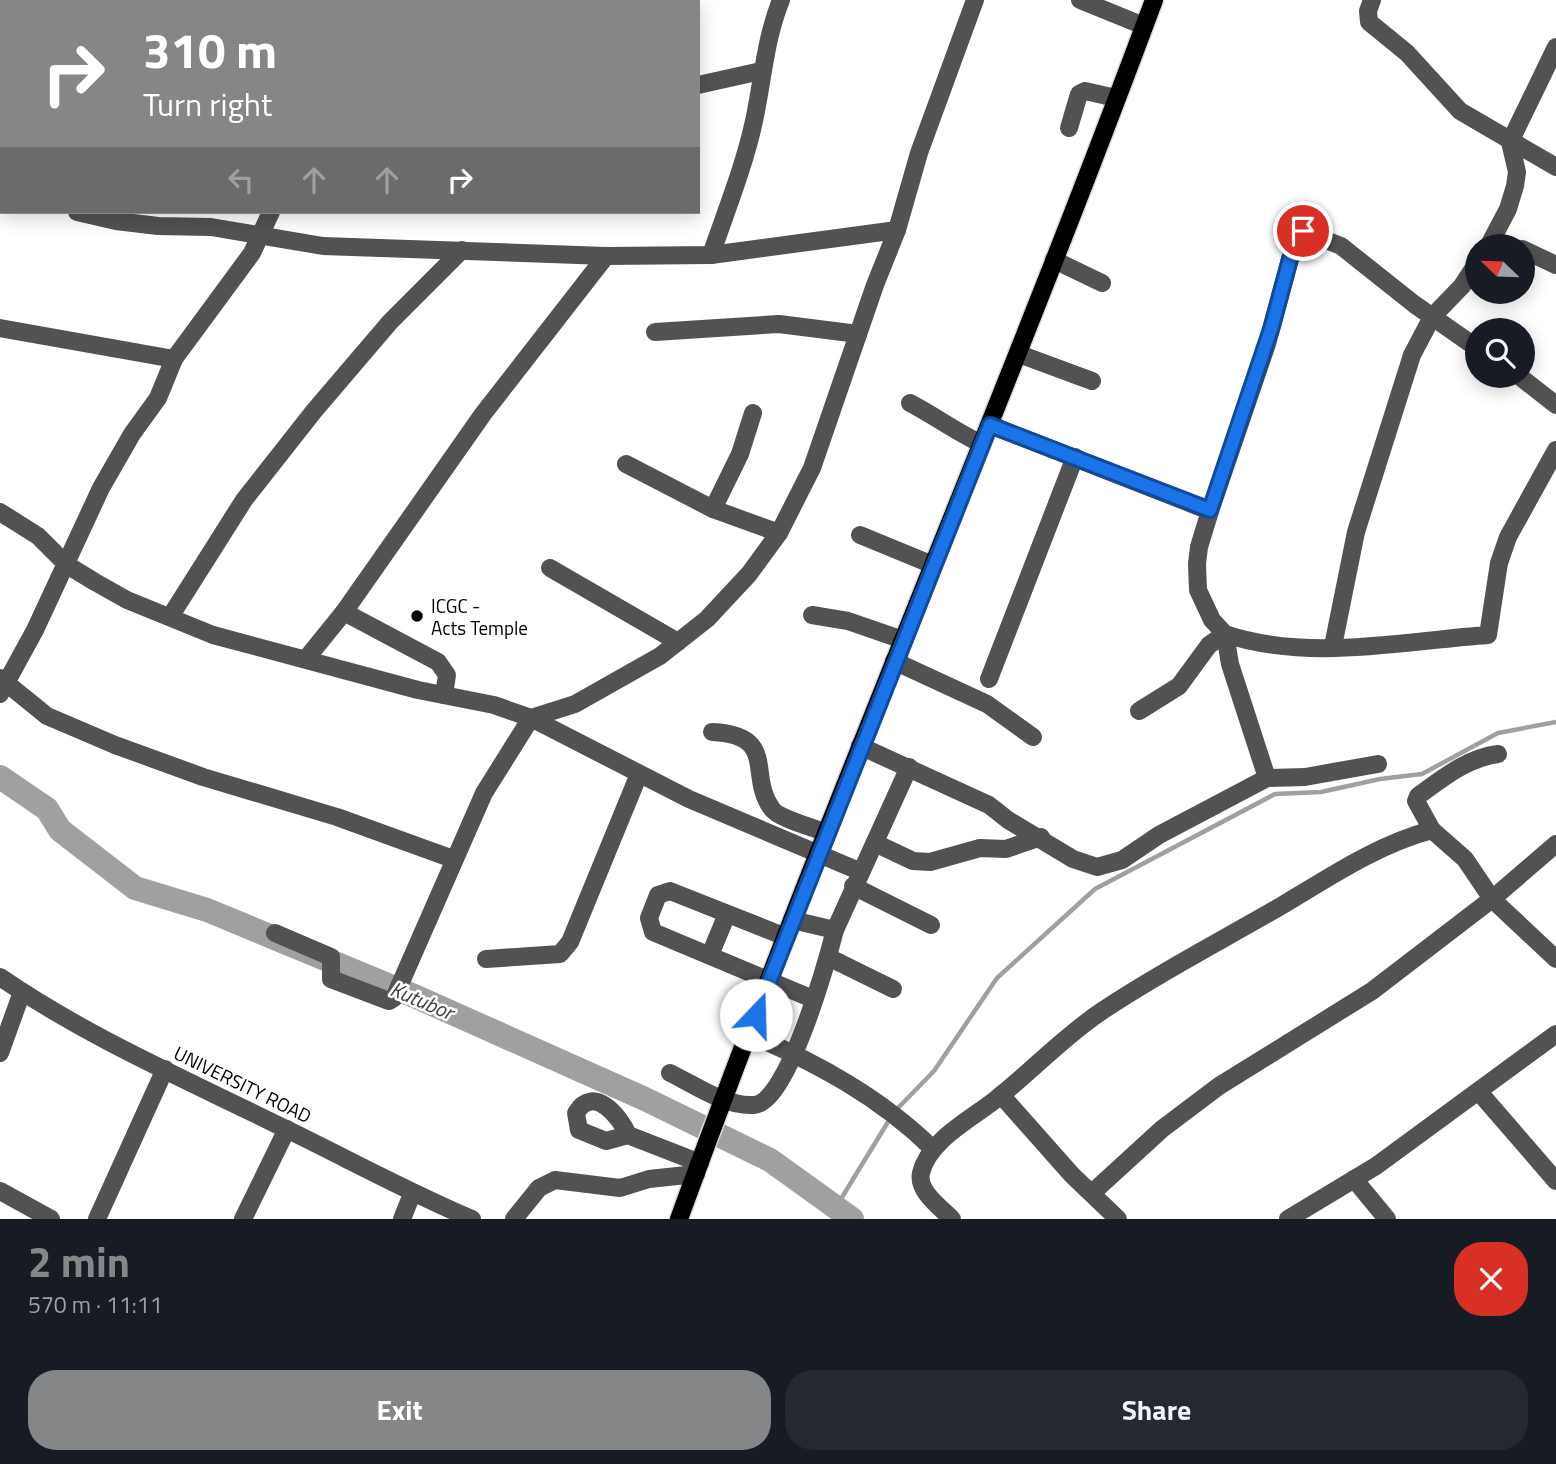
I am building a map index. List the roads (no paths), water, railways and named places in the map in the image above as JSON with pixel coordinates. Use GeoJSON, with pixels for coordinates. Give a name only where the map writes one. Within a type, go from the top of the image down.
{"type":"FeatureCollection","features":[{"type":"Feature","properties":{"kind":"main road"},"geometry":{"type":"LineString","coordinates":[[680,1219],[769,979],[1019,354],[1154,0]]}},
{"type":"Feature","properties":{"kind":"street"},"geometry":{"type":"LineString","coordinates":[[711,255],[743,161],[754,120],[769,29],[781,0]]}},
{"type":"Feature","properties":{"kind":"street"},"geometry":{"type":"LineString","coordinates":[[275,933],[331,957],[331,979],[389,1001],[398,992],[453,859],[484,793],[531,718],[587,697],[648,664],[678,642],[707,619],[741,583],[779,533],[812,468],[897,230],[919,153],[975,0]]}},
{"type":"Feature","properties":{"kind":"street"},"geometry":{"type":"LineString","coordinates":[[1080,0],[1144,26]]}},
{"type":"Feature","properties":{"kind":"street"},"geometry":{"type":"LineString","coordinates":[[1372,0],[1368,11],[1369,22],[1407,54],[1460,111],[1556,167]]}},
{"type":"Feature","properties":{"kind":"street"},"geometry":{"type":"LineString","coordinates":[[1495,234],[1508,209],[1515,186],[1517,172],[1510,142],[1556,47]]}},
{"type":"Feature","properties":{"kind":"street"},"geometry":{"type":"LineString","coordinates":[[700,85],[761,71]]}},
{"type":"Feature","properties":{"kind":"street"},"geometry":{"type":"LineString","coordinates":[[1069,128],[1079,94],[1085,91],[1116,98]]}},
{"type":"Feature","properties":{"kind":"street"},"geometry":{"type":"LineString","coordinates":[[86,214],[158,226],[211,227],[323,246],[606,256],[711,255],[897,230]]}},
{"type":"Feature","properties":{"kind":"street"},"geometry":{"type":"LineString","coordinates":[[270,214],[262,236],[174,359],[158,398],[132,435],[101,488],[67,565],[2,685],[47,716],[115,745],[248,791],[337,817],[453,859]]}},
{"type":"Feature","properties":{"kind":"street"},"geometry":{"type":"LineString","coordinates":[[1465,340],[1341,246],[1303,231],[1290,259],[1273,323],[1199,547],[1198,590],[1212,620],[1226,634],[1265,645],[1307,649],[1488,635],[1499,563],[1508,537],[1556,450]]}},
{"type":"Feature","properties":{"kind":"street"},"geometry":{"type":"LineString","coordinates":[[170,617],[244,500],[314,411],[390,322],[462,250]]}},
{"type":"Feature","properties":{"kind":"street"},"geometry":{"type":"LineString","coordinates":[[1535,255],[1556,265]]}},
{"type":"Feature","properties":{"kind":"street"},"geometry":{"type":"LineString","coordinates":[[306,659],[344,612],[438,475],[606,256]]}},
{"type":"Feature","properties":{"kind":"street"},"geometry":{"type":"LineString","coordinates":[[1054,260],[1102,284]]}},
{"type":"Feature","properties":{"kind":"street"},"geometry":{"type":"LineString","coordinates":[[1333,646],[1356,532],[1384,435],[1412,355],[1432,317],[1465,281]]}},
{"type":"Feature","properties":{"kind":"street"},"geometry":{"type":"LineString","coordinates":[[655,331],[779,324],[858,334]]}},
{"type":"Feature","properties":{"kind":"street"},"geometry":{"type":"LineString","coordinates":[[0,328],[174,359]]}},
{"type":"Feature","properties":{"kind":"street"},"geometry":{"type":"LineString","coordinates":[[1019,354],[1092,381]]}},
{"type":"Feature","properties":{"kind":"street"},"geometry":{"type":"LineString","coordinates":[[1534,388],[1556,405]]}},
{"type":"Feature","properties":{"kind":"street"},"geometry":{"type":"LineString","coordinates":[[910,403],[936,416],[952,430],[982,444]]}},
{"type":"Feature","properties":{"kind":"street"},"geometry":{"type":"LineString","coordinates":[[713,509],[740,454],[753,414]]}},
{"type":"Feature","properties":{"kind":"street"},"geometry":{"type":"LineString","coordinates":[[990,425],[1210,510]]}},
{"type":"Feature","properties":{"kind":"street"},"geometry":{"type":"LineString","coordinates":[[989,679],[1074,457]]}},
{"type":"Feature","properties":{"kind":"street"},"geometry":{"type":"LineString","coordinates":[[626,464],[713,509],[779,533]]}},
{"type":"Feature","properties":{"kind":"street"},"geometry":{"type":"LineString","coordinates":[[0,512],[38,536],[67,565],[127,600],[213,635],[444,695],[494,705],[531,718],[639,774],[818,856],[931,925]]}},
{"type":"Feature","properties":{"kind":"street"},"geometry":{"type":"LineString","coordinates":[[860,535],[933,565]]}},
{"type":"Feature","properties":{"kind":"street"},"geometry":{"type":"LineString","coordinates":[[550,568],[678,642]]}},
{"type":"Feature","properties":{"kind":"street"},"geometry":{"type":"LineString","coordinates":[[344,612],[438,662],[447,674],[444,695]]}},
{"type":"Feature","properties":{"kind":"street"},"geometry":{"type":"LineString","coordinates":[[812,615],[848,621],[903,640]]}},
{"type":"Feature","properties":{"kind":"street"},"geometry":{"type":"LineString","coordinates":[[1139,711],[1180,686],[1209,645],[1226,634]]}},
{"type":"Feature","properties":{"kind":"street"},"geometry":{"type":"LineString","coordinates":[[1226,634],[1230,664],[1267,778]]}},
{"type":"Feature","properties":{"kind":"street"},"geometry":{"type":"LineString","coordinates":[[894,661],[987,704],[1033,737]]}},
{"type":"Feature","properties":{"kind":"street"},"geometry":{"type":"LineString","coordinates":[[712,732],[742,738],[753,748],[761,764],[767,799],[773,811],[827,833]]}},
{"type":"Feature","properties":{"kind":"street"},"geometry":{"type":"LineString","coordinates":[[860,746],[989,805],[1008,820],[1086,864],[1107,866],[1159,835],[1267,778],[1305,777],[1378,764]]}},
{"type":"Feature","properties":{"kind":"street"},"geometry":{"type":"LineString","coordinates":[[1498,754],[1472,761],[1418,796],[1416,801],[1432,830],[1465,859],[1492,899],[1556,959]]}},
{"type":"Feature","properties":{"kind":"street"},"geometry":{"type":"LineString","coordinates":[[670,1073],[724,1100],[756,1106],[770,1098],[794,1053],[835,930],[856,878],[909,767]]}},
{"type":"Feature","properties":{"kind":"street"},"geometry":{"type":"LineString","coordinates":[[486,959],[560,954],[570,942],[639,774]]}},
{"type":"Feature","properties":{"kind":"street"},"geometry":{"type":"LineString","coordinates":[[952,1219],[922,1187],[920,1176],[933,1149],[1001,1096],[1057,1044],[1103,1010],[1372,854],[1413,835],[1432,830]]}},
{"type":"Feature","properties":{"kind":"street"},"geometry":{"type":"LineString","coordinates":[[875,843],[913,861],[930,862],[979,849],[1006,849],[1041,837]]}},
{"type":"Feature","properties":{"kind":"street"},"geometry":{"type":"LineString","coordinates":[[1092,1193],[1162,1129],[1219,1086],[1372,991],[1492,899],[1556,844]]}},
{"type":"Feature","properties":{"kind":"street"},"geometry":{"type":"LineString","coordinates":[[813,999],[653,932],[649,918],[658,895],[670,891],[727,914],[789,928],[835,930]]}},
{"type":"Feature","properties":{"kind":"street"},"geometry":{"type":"LineString","coordinates":[[710,955],[727,914]]}},
{"type":"Feature","properties":{"kind":"street"},"geometry":{"type":"LineString","coordinates":[[828,957],[893,989]]}},
{"type":"Feature","properties":{"kind":"street","name":"UNIVERSITY ROAD"},"geometry":{"type":"LineString","coordinates":[[0,977],[22,992],[165,1069],[412,1194],[472,1219]]}},
{"type":"Feature","properties":{"kind":"street"},"geometry":{"type":"LineString","coordinates":[[0,1053],[22,992]]}},
{"type":"Feature","properties":{"kind":"street"},"geometry":{"type":"LineString","coordinates":[[749,1034],[838,1076],[904,1120],[933,1149]]}},
{"type":"Feature","properties":{"kind":"street"},"geometry":{"type":"LineString","coordinates":[[1288,1219],[1354,1179],[1479,1092],[1556,1034]]}},
{"type":"Feature","properties":{"kind":"street"},"geometry":{"type":"LineString","coordinates":[[97,1219],[165,1069]]}},
{"type":"Feature","properties":{"kind":"street"},"geometry":{"type":"LineString","coordinates":[[1479,1092],[1556,1181]]}},
{"type":"Feature","properties":{"kind":"street"},"geometry":{"type":"LineString","coordinates":[[1001,1096],[1118,1219]]}},
{"type":"Feature","properties":{"kind":"street"},"geometry":{"type":"LineString","coordinates":[[243,1219],[287,1129]]}},
{"type":"Feature","properties":{"kind":"street"},"geometry":{"type":"LineString","coordinates":[[628,1135],[701,1161]]}},
{"type":"Feature","properties":{"kind":"street"},"geometry":{"type":"LineString","coordinates":[[514,1219],[538,1188],[555,1180],[620,1188],[701,1161]]}},
{"type":"Feature","properties":{"kind":"street"},"geometry":{"type":"LineString","coordinates":[[1354,1179],[1387,1219]]}},
{"type":"Feature","properties":{"kind":"street"},"geometry":{"type":"LineString","coordinates":[[0,1191],[51,1219]]}},
{"type":"Feature","properties":{"kind":"street"},"geometry":{"type":"LineString","coordinates":[[402,1219],[412,1194]]}},
{"type":"Feature","properties":{"kind":"waterway"},"geometry":{"type":"LineString","coordinates":[[896,1110],[934,1071],[997,978],[1095,889],[1275,794],[1321,792],[1380,779],[1422,774],[1498,733],[1556,722]]}},
{"type":"Feature","properties":{"kind":"waterway","name":"Kutubor"},"geometry":{"type":"LineString","coordinates":[[0,777],[47,809],[60,830],[135,888],[207,910],[412,995],[645,1099],[770,1160],[852,1219]]}},
{"type":"Feature","properties":{"kind":"waterway"},"geometry":{"type":"LineString","coordinates":[[836,1207],[891,1117]]}},
{"type":"Feature","properties":{"kind":"place","name":"ICGC - Acts Temple"},"geometry":{"type":"Point","coordinates":[417,616]}}]}
